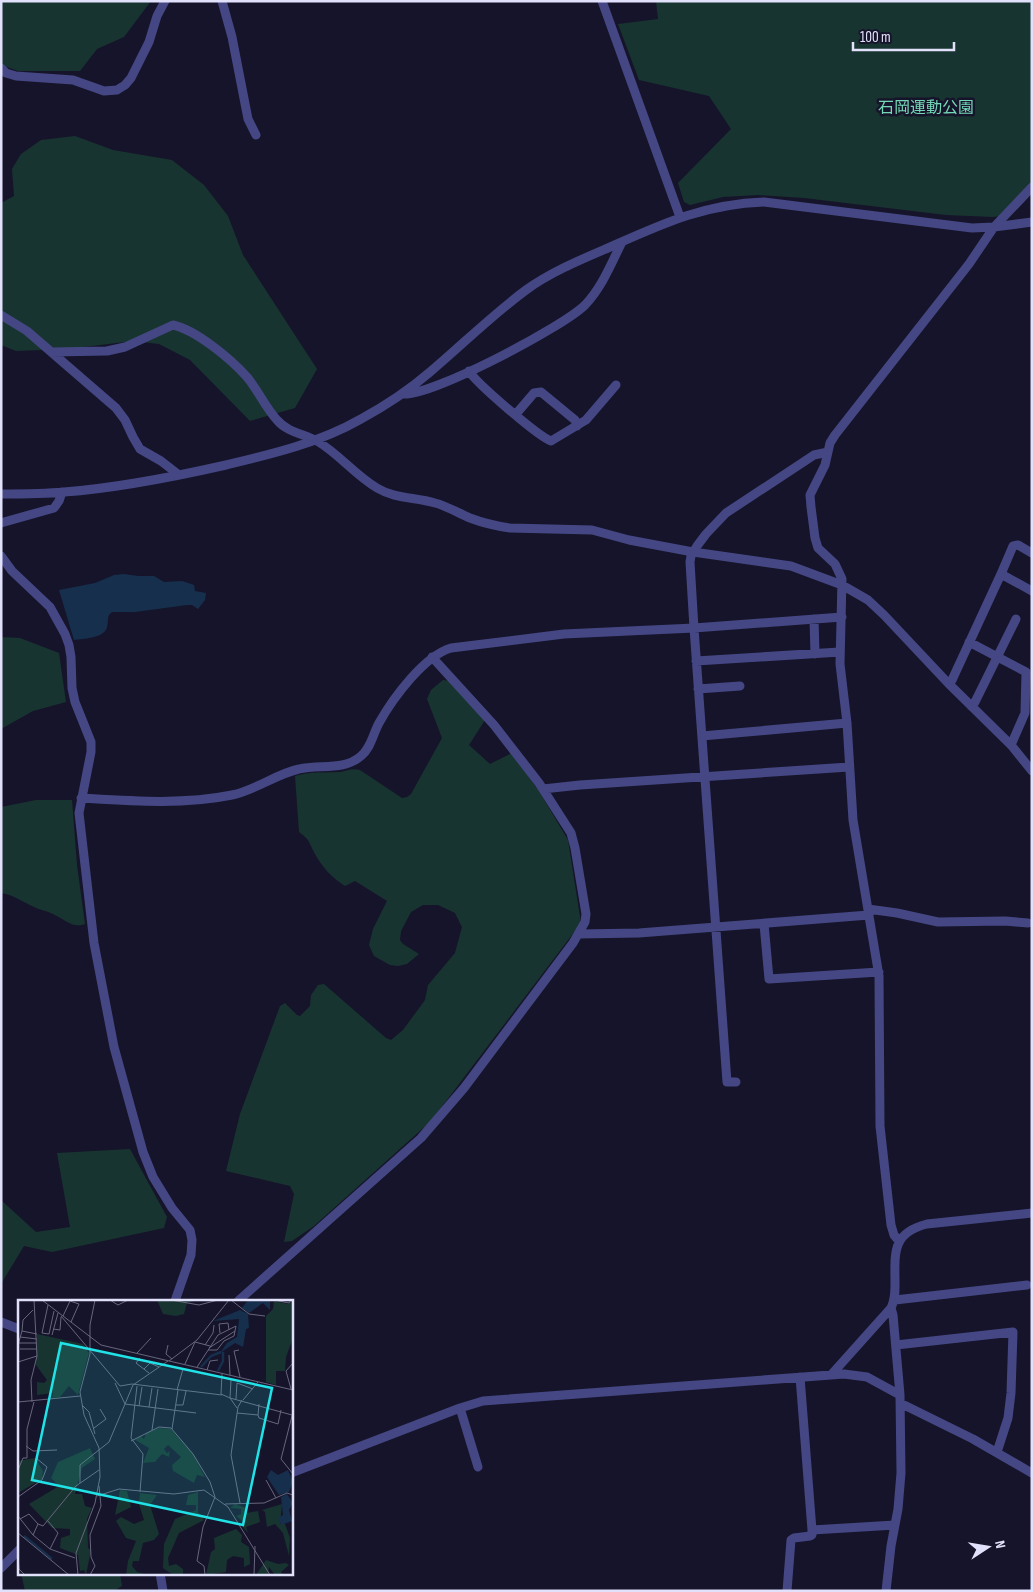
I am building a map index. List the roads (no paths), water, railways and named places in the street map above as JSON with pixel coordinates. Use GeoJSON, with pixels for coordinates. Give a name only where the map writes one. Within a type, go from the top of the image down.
{"type":"FeatureCollection","features":[{"type":"Feature","properties":{"kind":"street"},"geometry":{"type":"LineString","coordinates":[[1,68],[6,73],[16,76],[73,80],[104,91],[117,90],[131,78],[149,42],[157,16],[166,1]]}},
{"type":"Feature","properties":{"kind":"street"},"geometry":{"type":"LineString","coordinates":[[222,1],[232,37],[248,119],[256,135]]}},
{"type":"Feature","properties":{"kind":"street"},"geometry":{"type":"LineString","coordinates":[[602,1],[680,217]]}},
{"type":"Feature","properties":{"kind":"street"},"geometry":{"type":"LineString","coordinates":[[899,1241],[894,1235],[891,1225],[880,1126],[881,1006],[879,972],[853,820],[847,723],[840,652],[842,585],[839,570],[818,548],[815,538],[810,494],[825,464],[830,443],[841,427],[969,264],[994,228],[1032,187]]}},
{"type":"Feature","properties":{"kind":"street"},"geometry":{"type":"LineString","coordinates":[[1,494],[62,492],[179,476],[269,455],[316,440],[359,420],[402,394],[507,306],[558,270],[680,217],[721,206],[764,202],[947,226],[994,228],[1032,222]]}},
{"type":"Feature","properties":{"kind":"street"},"geometry":{"type":"LineString","coordinates":[[402,394],[418,392],[469,371],[526,343],[577,312],[598,288],[622,242]]}},
{"type":"Feature","properties":{"kind":"street"},"geometry":{"type":"LineString","coordinates":[[1,315],[27,331],[116,408],[125,420],[132,438],[140,449],[161,461],[179,476]]}},
{"type":"Feature","properties":{"kind":"street"},"geometry":{"type":"LineString","coordinates":[[52,352],[107,350],[125,347],[173,325],[177,326],[191,332],[210,345],[239,369],[278,421],[287,429],[316,440],[377,488],[406,499],[433,502],[481,522],[510,528],[592,530],[629,540],[693,552],[781,564],[806,571],[842,585],[868,600],[884,615],[948,683],[1011,745],[1032,771]]}},
{"type":"Feature","properties":{"kind":"street"},"geometry":{"type":"LineString","coordinates":[[469,371],[473,377],[548,441],[554,441],[590,418],[616,386]]}},
{"type":"Feature","properties":{"kind":"street"},"geometry":{"type":"LineString","coordinates":[[516,414],[534,393],[541,392],[574,420],[578,426]]}},
{"type":"Feature","properties":{"kind":"street"},"geometry":{"type":"LineString","coordinates":[[736,1082],[727,1082],[690,562],[693,552],[706,534],[726,513],[814,455],[828,452]]}},
{"type":"Feature","properties":{"kind":"street"},"geometry":{"type":"LineString","coordinates":[[1,523],[54,508],[62,492]]}},
{"type":"Feature","properties":{"kind":"street"},"geometry":{"type":"LineString","coordinates":[[948,683],[952,680],[1013,546],[1018,545],[1032,553]]}},
{"type":"Feature","properties":{"kind":"street"},"geometry":{"type":"LineString","coordinates":[[1,556],[12,571],[50,607],[69,645],[72,688],[75,702],[91,742],[91,752],[79,812],[94,943],[114,1047],[142,1152],[153,1177],[172,1208],[190,1230],[192,1240],[191,1255],[175,1300]]}},
{"type":"Feature","properties":{"kind":"street"},"geometry":{"type":"LineString","coordinates":[[1001,574],[1032,590]]}},
{"type":"Feature","properties":{"kind":"street"},"geometry":{"type":"LineString","coordinates":[[81,798],[150,802],[223,796],[252,789],[299,768],[327,767],[355,760],[362,756],[368,748],[379,723],[393,701],[426,661],[444,650],[462,646],[564,634],[694,628],[842,617]]}},
{"type":"Feature","properties":{"kind":"street"},"geometry":{"type":"LineString","coordinates":[[814,619],[815,654]]}},
{"type":"Feature","properties":{"kind":"street"},"geometry":{"type":"LineString","coordinates":[[971,706],[1016,619]]}},
{"type":"Feature","properties":{"kind":"street"},"geometry":{"type":"LineString","coordinates":[[970,642],[1026,672],[1025,713],[1011,745]]}},
{"type":"Feature","properties":{"kind":"street"},"geometry":{"type":"LineString","coordinates":[[696,661],[840,652]]}},
{"type":"Feature","properties":{"kind":"street"},"geometry":{"type":"LineString","coordinates":[[239,1300],[427,1132],[464,1088],[579,934],[585,922],[586,914],[574,838],[543,789],[494,725],[432,657]]}},
{"type":"Feature","properties":{"kind":"street"},"geometry":{"type":"LineString","coordinates":[[698,689],[740,686]]}},
{"type":"Feature","properties":{"kind":"street"},"geometry":{"type":"LineString","coordinates":[[702,736],[847,723]]}},
{"type":"Feature","properties":{"kind":"street"},"geometry":{"type":"LineString","coordinates":[[543,789],[849,767]]}},
{"type":"Feature","properties":{"kind":"street"},"geometry":{"type":"LineString","coordinates":[[579,934],[639,933],[764,924],[868,912],[897,913],[938,922],[1004,921],[1028,924]]}},
{"type":"Feature","properties":{"kind":"street"},"geometry":{"type":"LineString","coordinates":[[764,924],[769,979],[879,972]]}},
{"type":"Feature","properties":{"kind":"street"},"geometry":{"type":"LineString","coordinates":[[886,1591],[901,1473],[900,1399],[893,1304],[895,1253],[899,1241],[911,1229],[927,1224],[1032,1213]]}},
{"type":"Feature","properties":{"kind":"street"},"geometry":{"type":"LineString","coordinates":[[830,1375],[893,1304],[1027,1285]]}},
{"type":"Feature","properties":{"kind":"street"},"geometry":{"type":"LineString","coordinates":[[1,1322],[18,1329]]}},
{"type":"Feature","properties":{"kind":"street"},"geometry":{"type":"LineString","coordinates":[[896,1345],[1013,1332],[1011,1393],[1008,1418],[997,1452]]}},
{"type":"Feature","properties":{"kind":"street"},"geometry":{"type":"LineString","coordinates":[[292,1474],[470,1404],[497,1400],[830,1375],[861,1375],[1032,1473]]}},
{"type":"Feature","properties":{"kind":"street"},"geometry":{"type":"LineString","coordinates":[[787,1591],[790,1542],[794,1538],[811,1535],[812,1530],[800,1378]]}},
{"type":"Feature","properties":{"kind":"street"},"geometry":{"type":"LineString","coordinates":[[460,1408],[478,1467]]}},
{"type":"Feature","properties":{"kind":"street"},"geometry":{"type":"LineString","coordinates":[[812,1530],[895,1525]]}},
{"type":"Feature","properties":{"kind":"street"},"geometry":{"type":"LineString","coordinates":[[1,1568],[18,1551]]}},
{"type":"Feature","properties":{"kind":"street"},"geometry":{"type":"LineString","coordinates":[[162,1574],[163,1591]]}},
{"type":"Feature","properties":{"kind":"water"},"geometry":{"type":"Polygon","coordinates":[[[114,575],[154,576],[164,582],[182,581],[194,585],[195,591],[206,593],[205,600],[198,609],[192,605],[187,605],[135,612],[112,612],[108,617],[108,625],[102,634],[74,640],[59,590],[95,583],[114,575]]]}},
{"type":"Feature","properties":{"kind":"park label","name":"石岡運動公園"},"geometry":{"type":"Point","coordinates":[926,107]}}]}
